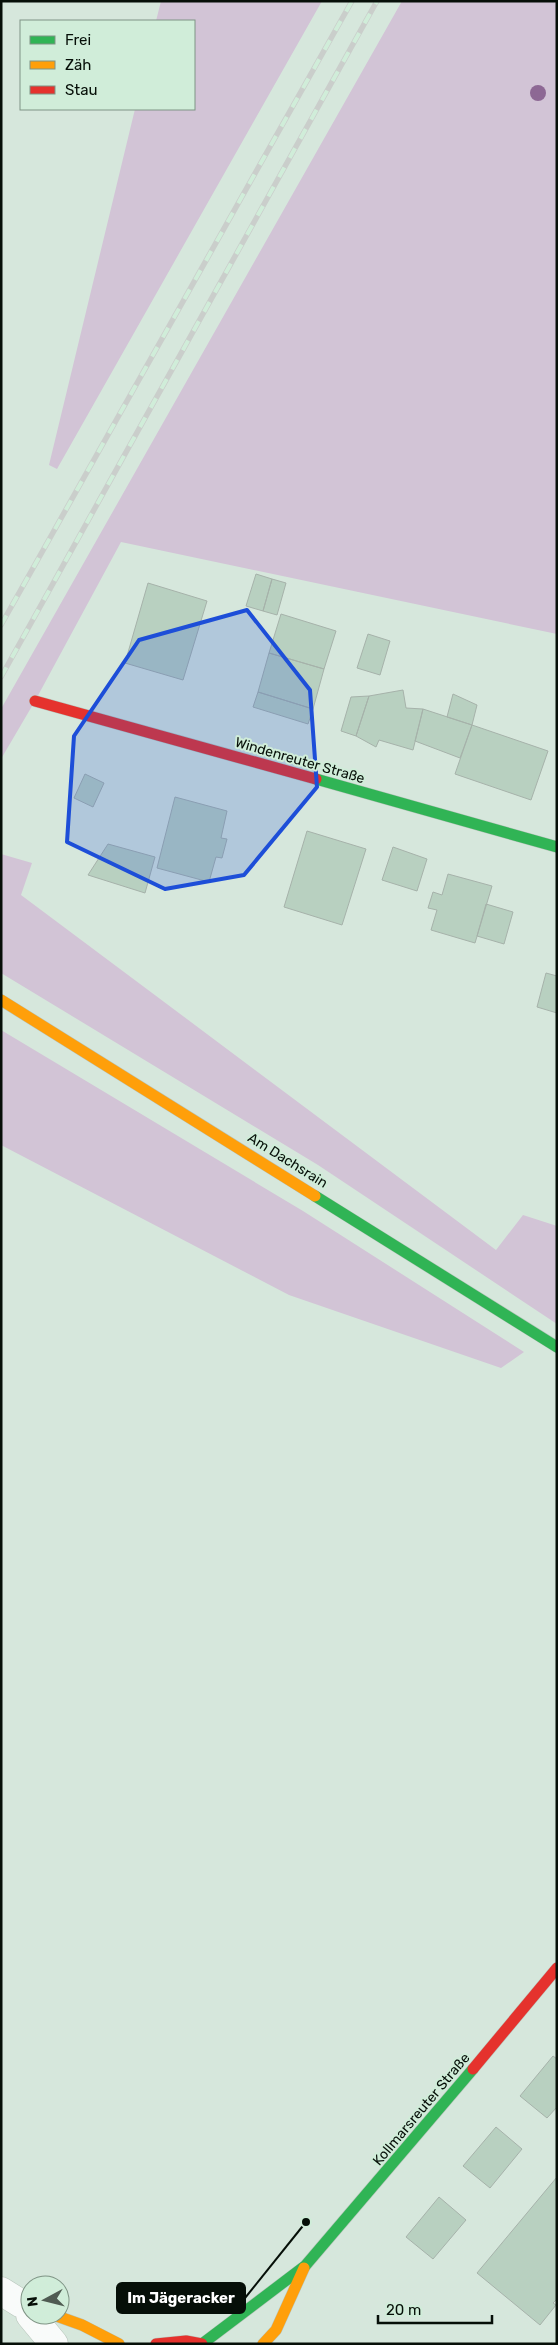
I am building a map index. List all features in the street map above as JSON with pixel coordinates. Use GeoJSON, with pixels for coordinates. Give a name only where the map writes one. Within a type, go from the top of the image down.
{"type":"FeatureCollection","features":[{"type":"Feature","properties":{"kind":"street","name":"Windenreuter Straße"},"geometry":{"type":"LineString","coordinates":[[35,701],[557,847]]}},
{"type":"Feature","properties":{"kind":"street","name":"Am Dachsrain"},"geometry":{"type":"LineString","coordinates":[[1,1000],[557,1348]]}},
{"type":"Feature","properties":{"kind":"street","name":"Kollmarsreuter Straße"},"geometry":{"type":"LineString","coordinates":[[305,2266],[404,2152],[557,1968]]}},
{"type":"Feature","properties":{"kind":"street"},"geometry":{"type":"LineString","coordinates":[[156,2344],[186,2341],[202,2344],[305,2266]]}},
{"type":"Feature","properties":{"kind":"street"},"geometry":{"type":"LineString","coordinates":[[262,2344],[276,2330],[305,2266]]}},
{"type":"Feature","properties":{"kind":"street"},"geometry":{"type":"LineString","coordinates":[[70,2321],[119,2344]]}},
{"type":"Feature","properties":{"kind":"street"},"geometry":{"type":"LineString","coordinates":[[38,2325],[54,2344]]}},
{"type":"Feature","properties":{"kind":"highlighted area"},"geometry":{"type":"Polygon","coordinates":[[[247,610],[310,690],[317,787],[244,875],[165,889],[67,842],[74,736],[139,640],[247,610]]]}},
{"type":"Feature","properties":{"kind":"shaded area"},"geometry":{"type":"Polygon","coordinates":[[[161,1],[322,1],[57,469],[49,465],[135,110],[195,110],[195,20],[156,20],[161,1]]]}},
{"type":"Feature","properties":{"kind":"shaded area"},"geometry":{"type":"Polygon","coordinates":[[[402,1],[557,1],[557,634],[121,542],[35,701],[1,759],[1,709],[402,1]]]}},
{"type":"Feature","properties":{"kind":"shaded area"},"geometry":{"type":"Polygon","coordinates":[[[1,854],[32,863],[21,895],[496,1250],[523,1215],[557,1226],[557,1324],[318,1165],[1,973],[1,854]]]}},
{"type":"Feature","properties":{"kind":"shaded area"},"geometry":{"type":"Polygon","coordinates":[[[1,1030],[303,1211],[524,1352],[501,1368],[289,1295],[1,1145],[1,1030]]]}},
{"type":"Feature","properties":{"kind":"building"},"geometry":{"type":"Polygon","coordinates":[[[256,574],[272,579],[263,611],[246,606],[256,574]]]}},
{"type":"Feature","properties":{"kind":"building"},"geometry":{"type":"Polygon","coordinates":[[[272,579],[286,583],[277,615],[263,611],[272,579]]]}},
{"type":"Feature","properties":{"kind":"building"},"geometry":{"type":"Polygon","coordinates":[[[148,583],[207,601],[183,680],[125,663],[148,583]]]}},
{"type":"Feature","properties":{"kind":"building"},"geometry":{"type":"Polygon","coordinates":[[[281,614],[336,631],[324,669],[269,653],[281,614]]]}},
{"type":"Feature","properties":{"kind":"building"},"geometry":{"type":"Polygon","coordinates":[[[368,634],[390,641],[380,675],[357,668],[368,634]]]}},
{"type":"Feature","properties":{"kind":"building"},"geometry":{"type":"Polygon","coordinates":[[[269,653],[324,669],[313,709],[258,692],[269,653]]]}},
{"type":"Feature","properties":{"kind":"building"},"geometry":{"type":"Polygon","coordinates":[[[403,690],[406,708],[423,709],[413,750],[379,740],[376,747],[356,736],[369,696],[403,690]]]}},
{"type":"Feature","properties":{"kind":"building"},"geometry":{"type":"Polygon","coordinates":[[[258,692],[313,709],[308,724],[253,707],[258,692]]]}},
{"type":"Feature","properties":{"kind":"building"},"geometry":{"type":"Polygon","coordinates":[[[453,694],[477,705],[472,725],[447,717],[453,694]]]}},
{"type":"Feature","properties":{"kind":"building"},"geometry":{"type":"Polygon","coordinates":[[[369,696],[356,736],[341,731],[351,697],[369,696]]]}},
{"type":"Feature","properties":{"kind":"building"},"geometry":{"type":"Polygon","coordinates":[[[423,709],[472,725],[460,758],[415,741],[423,709]]]}},
{"type":"Feature","properties":{"kind":"building"},"geometry":{"type":"Polygon","coordinates":[[[472,725],[548,751],[531,800],[455,774],[472,725]]]}},
{"type":"Feature","properties":{"kind":"building"},"geometry":{"type":"Polygon","coordinates":[[[85,774],[104,783],[93,807],[74,798],[85,774]]]}},
{"type":"Feature","properties":{"kind":"building"},"geometry":{"type":"Polygon","coordinates":[[[175,797],[227,811],[221,838],[227,839],[222,858],[216,857],[209,882],[157,868],[175,797]]]}},
{"type":"Feature","properties":{"kind":"building"},"geometry":{"type":"Polygon","coordinates":[[[307,831],[366,849],[342,925],[284,907],[307,831]]]}},
{"type":"Feature","properties":{"kind":"building"},"geometry":{"type":"Polygon","coordinates":[[[108,844],[155,857],[145,893],[88,875],[108,844]]]}},
{"type":"Feature","properties":{"kind":"building"},"geometry":{"type":"Polygon","coordinates":[[[393,847],[427,859],[417,891],[382,880],[393,847]]]}},
{"type":"Feature","properties":{"kind":"building"},"geometry":{"type":"Polygon","coordinates":[[[448,874],[492,886],[475,943],[431,930],[437,910],[428,908],[433,892],[442,895],[448,874]]]}},
{"type":"Feature","properties":{"kind":"building"},"geometry":{"type":"Polygon","coordinates":[[[486,904],[513,912],[504,944],[477,936],[486,904]]]}},
{"type":"Feature","properties":{"kind":"building"},"geometry":{"type":"Polygon","coordinates":[[[546,973],[557,976],[557,1013],[537,1007],[546,973]]]}},
{"type":"Feature","properties":{"kind":"building"},"geometry":{"type":"Polygon","coordinates":[[[553,2056],[557,2059],[557,2107],[547,2118],[520,2096],[553,2056]]]}},
{"type":"Feature","properties":{"kind":"building"},"geometry":{"type":"Polygon","coordinates":[[[496,2127],[522,2149],[490,2188],[463,2166],[496,2127]]]}},
{"type":"Feature","properties":{"kind":"building"},"geometry":{"type":"Polygon","coordinates":[[[557,2177],[557,2299],[553,2303],[556,2305],[540,2325],[477,2273],[557,2177]]]}},
{"type":"Feature","properties":{"kind":"building"},"geometry":{"type":"Polygon","coordinates":[[[439,2197],[466,2220],[433,2259],[406,2237],[439,2197]]]}},
{"type":"Feature","properties":{"kind":"railway"},"geometry":{"type":"LineString","coordinates":[[1,625],[352,1]]}},
{"type":"Feature","properties":{"kind":"railway"},"geometry":{"type":"LineString","coordinates":[[1,677],[377,1]]}},
{"type":"Feature","properties":{"kind":"traffic: fast"},"geometry":{"type":"LineString","coordinates":[[316,779],[557,847]]}},
{"type":"Feature","properties":{"kind":"traffic: fast"},"geometry":{"type":"LineString","coordinates":[[315,1196],[557,1347]]}},
{"type":"Feature","properties":{"kind":"traffic: fast"},"geometry":{"type":"LineString","coordinates":[[202,2344],[305,2266],[473,2069]]}},
{"type":"Feature","properties":{"kind":"traffic: slow"},"geometry":{"type":"LineString","coordinates":[[1,1000],[315,1196]]}},
{"type":"Feature","properties":{"kind":"traffic: slow"},"geometry":{"type":"LineString","coordinates":[[263,2344],[276,2330],[304,2268]]}},
{"type":"Feature","properties":{"kind":"traffic: slow"},"geometry":{"type":"LineString","coordinates":[[70,2321],[119,2344]]}},
{"type":"Feature","properties":{"kind":"traffic: jam"},"geometry":{"type":"LineString","coordinates":[[35,701],[316,779]]}},
{"type":"Feature","properties":{"kind":"traffic: jam"},"geometry":{"type":"LineString","coordinates":[[473,2069],[557,1968]]}},
{"type":"Feature","properties":{"kind":"traffic: jam"},"geometry":{"type":"LineString","coordinates":[[156,2344],[186,2341],[202,2344]]}},
{"type":"Feature","properties":{"kind":"place","name":"Im Jägeracker"},"geometry":{"type":"Point","coordinates":[306,2222]}}]}
